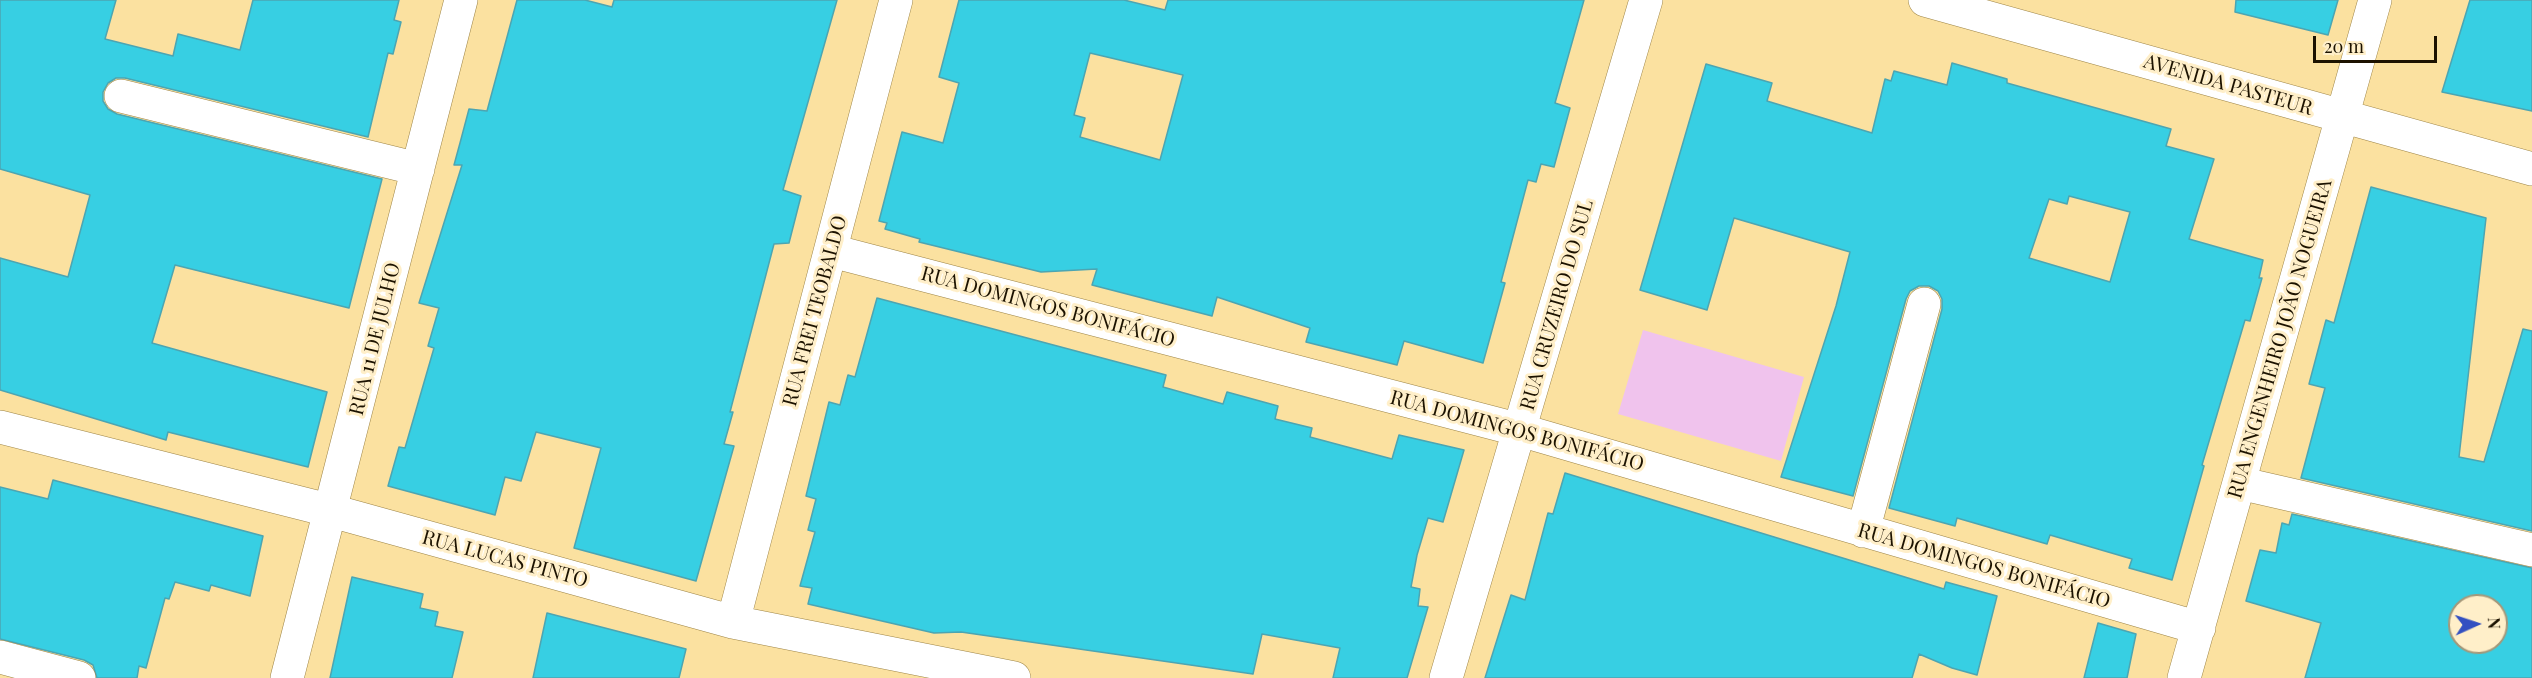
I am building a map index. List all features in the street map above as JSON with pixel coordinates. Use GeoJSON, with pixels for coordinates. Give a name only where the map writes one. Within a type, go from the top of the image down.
{"type":"FeatureCollection","features":[{"type":"Feature","properties":{"kind":"street","name":"RUA 11 DE JULHO"},"geometry":{"type":"LineString","coordinates":[[287,678],[332,511],[461,0]]}},
{"type":"Feature","properties":{"kind":"street","name":"RUA FREI TEOBALDO"},"geometry":{"type":"LineString","coordinates":[[734,622],[896,0]]}},
{"type":"Feature","properties":{"kind":"street","name":"RUA CRUZEIRO DO SUL"},"geometry":{"type":"LineString","coordinates":[[1446,678],[1646,0]]}},
{"type":"Feature","properties":{"kind":"street","name":"AVENIDA PASTEUR"},"geometry":{"type":"LineString","coordinates":[[1925,0],[2532,169]]}},
{"type":"Feature","properties":{"kind":"street","name":"RUA ENGENHEIRO JOÃO NOGUEIRA"},"geometry":{"type":"LineString","coordinates":[[2184,678],[2375,0]]}},
{"type":"Feature","properties":{"kind":"street"},"geometry":{"type":"LineString","coordinates":[[121,96],[418,169]]}},
{"type":"Feature","properties":{"kind":"street","name":"RUA DOMINGOS BONIFÁCIO"},"geometry":{"type":"LineString","coordinates":[[832,250],[1520,430],[2199,628]]}},
{"type":"Feature","properties":{"kind":"street"},"geometry":{"type":"LineString","coordinates":[[1863,531],[1924,304]]}},
{"type":"Feature","properties":{"kind":"street","name":"RUA LUCAS PINTO"},"geometry":{"type":"LineString","coordinates":[[0,427],[332,511],[734,622],[1014,678]]}},
{"type":"Feature","properties":{"kind":"street"},"geometry":{"type":"LineString","coordinates":[[2239,483],[2532,550]]}},
{"type":"Feature","properties":{"kind":"street"},"geometry":{"type":"LineString","coordinates":[[0,657],[79,678]]}},
{"type":"Feature","properties":{"kind":"shaded area"},"geometry":{"type":"Polygon","coordinates":[[[1643,330],[1804,377],[1781,461],[1618,414],[1643,330]]]}},
{"type":"Feature","properties":{"kind":"building"},"geometry":{"type":"Polygon","coordinates":[[[0,0],[116,0],[105,39],[173,56],[178,34],[240,50],[253,0],[399,0],[394,20],[401,22],[393,54],[388,53],[368,137],[125,78],[116,78],[108,83],[103,92],[103,101],[108,109],[117,114],[382,179],[349,308],[175,265],[152,343],[327,392],[308,467],[168,432],[166,440],[0,390],[0,258],[68,277],[90,195],[0,169],[0,0]]]}},
{"type":"Feature","properties":{"kind":"building"},"geometry":{"type":"Polygon","coordinates":[[[517,0],[585,0],[612,7],[614,0],[837,0],[783,190],[801,196],[789,243],[774,244],[730,412],[733,412],[724,444],[734,446],[696,581],[574,548],[601,448],[536,432],[521,481],[505,477],[495,515],[388,486],[399,447],[405,448],[434,348],[428,346],[439,308],[419,303],[462,165],[454,165],[469,109],[487,111],[517,0]]]}},
{"type":"Feature","properties":{"kind":"building"},"geometry":{"type":"Polygon","coordinates":[[[959,0],[1124,0],[1165,10],[1168,0],[1584,0],[1555,103],[1570,108],[1554,167],[1541,164],[1536,182],[1528,180],[1501,282],[1505,283],[1483,363],[1404,341],[1397,365],[1306,342],[1310,328],[1217,297],[1212,316],[1092,285],[1097,269],[1041,272],[919,242],[920,239],[885,229],[887,223],[879,221],[902,132],[943,143],[959,83],[939,77],[959,0]],[[1090,53],[1074,115],[1085,118],[1080,137],[1160,160],[1183,75],[1090,53]]]}},
{"type":"Feature","properties":{"kind":"building"},"geometry":{"type":"Polygon","coordinates":[[[2236,0],[2338,0],[2328,35],[2235,12],[2236,0]]]}},
{"type":"Feature","properties":{"kind":"building"},"geometry":{"type":"Polygon","coordinates":[[[2470,0],[2532,0],[2532,111],[2442,92],[2470,0]]]}},
{"type":"Feature","properties":{"kind":"building"},"geometry":{"type":"Polygon","coordinates":[[[1952,63],[2007,79],[2007,83],[2171,129],[2166,146],[2214,159],[2189,239],[2263,260],[2259,278],[2262,278],[2250,321],[2245,320],[2202,465],[2204,466],[2172,580],[2129,568],[2132,559],[2050,535],[2047,544],[1957,518],[1955,526],[1889,508],[1942,309],[1942,299],[1938,291],[1929,286],[1919,286],[1910,291],[1906,299],[1853,496],[1781,477],[1836,306],[1850,252],[1734,218],[1707,310],[1640,290],[1706,64],[1772,83],[1767,101],[1872,133],[1885,79],[1891,81],[1894,71],[1947,85],[1952,63]],[[2069,196],[2067,204],[2049,199],[2029,258],[2110,282],[2130,212],[2069,196]]]}},
{"type":"Feature","properties":{"kind":"building"},"geometry":{"type":"Polygon","coordinates":[[[2371,187],[2486,218],[2459,457],[2484,462],[2523,329],[2532,331],[2532,531],[2301,478],[2325,388],[2309,384],[2326,320],[2334,323],[2371,187]]]}},
{"type":"Feature","properties":{"kind":"building"},"geometry":{"type":"Polygon","coordinates":[[[877,298],[1166,375],[1163,387],[1223,404],[1227,392],[1278,406],[1275,419],[1312,428],[1310,437],[1392,459],[1399,435],[1464,450],[1443,522],[1428,518],[1417,555],[1411,587],[1420,589],[1418,606],[1428,607],[1407,678],[1333,678],[1340,648],[1262,634],[1253,674],[961,632],[934,633],[808,604],[812,588],[800,586],[815,532],[808,530],[816,499],[806,496],[829,402],[840,405],[848,375],[855,377],[877,298]]]}},
{"type":"Feature","properties":{"kind":"building"},"geometry":{"type":"Polygon","coordinates":[[[1565,473],[1944,589],[1946,582],[1997,596],[1977,675],[1952,668],[1919,654],[1912,678],[1485,678],[1511,595],[1525,600],[1548,513],[1553,514],[1565,473]]]}},
{"type":"Feature","properties":{"kind":"building"},"geometry":{"type":"Polygon","coordinates":[[[53,480],[263,536],[250,596],[211,585],[209,591],[175,582],[169,599],[165,598],[146,668],[139,666],[137,678],[97,678],[93,665],[84,660],[0,639],[0,487],[48,499],[53,480]]]}},
{"type":"Feature","properties":{"kind":"building"},"geometry":{"type":"Polygon","coordinates":[[[2292,514],[2532,568],[2532,678],[2305,678],[2321,623],[2246,601],[2260,550],[2276,553],[2282,523],[2289,525],[2292,514]]]}},
{"type":"Feature","properties":{"kind":"building"},"geometry":{"type":"Polygon","coordinates":[[[352,577],[423,594],[420,608],[438,612],[435,626],[463,632],[452,678],[330,678],[352,577]]]}},
{"type":"Feature","properties":{"kind":"building"},"geometry":{"type":"Polygon","coordinates":[[[547,613],[686,649],[679,678],[533,678],[547,613]]]}},
{"type":"Feature","properties":{"kind":"building"},"geometry":{"type":"Polygon","coordinates":[[[2098,623],[2136,634],[2127,678],[2084,678],[2098,623]]]}}]}
